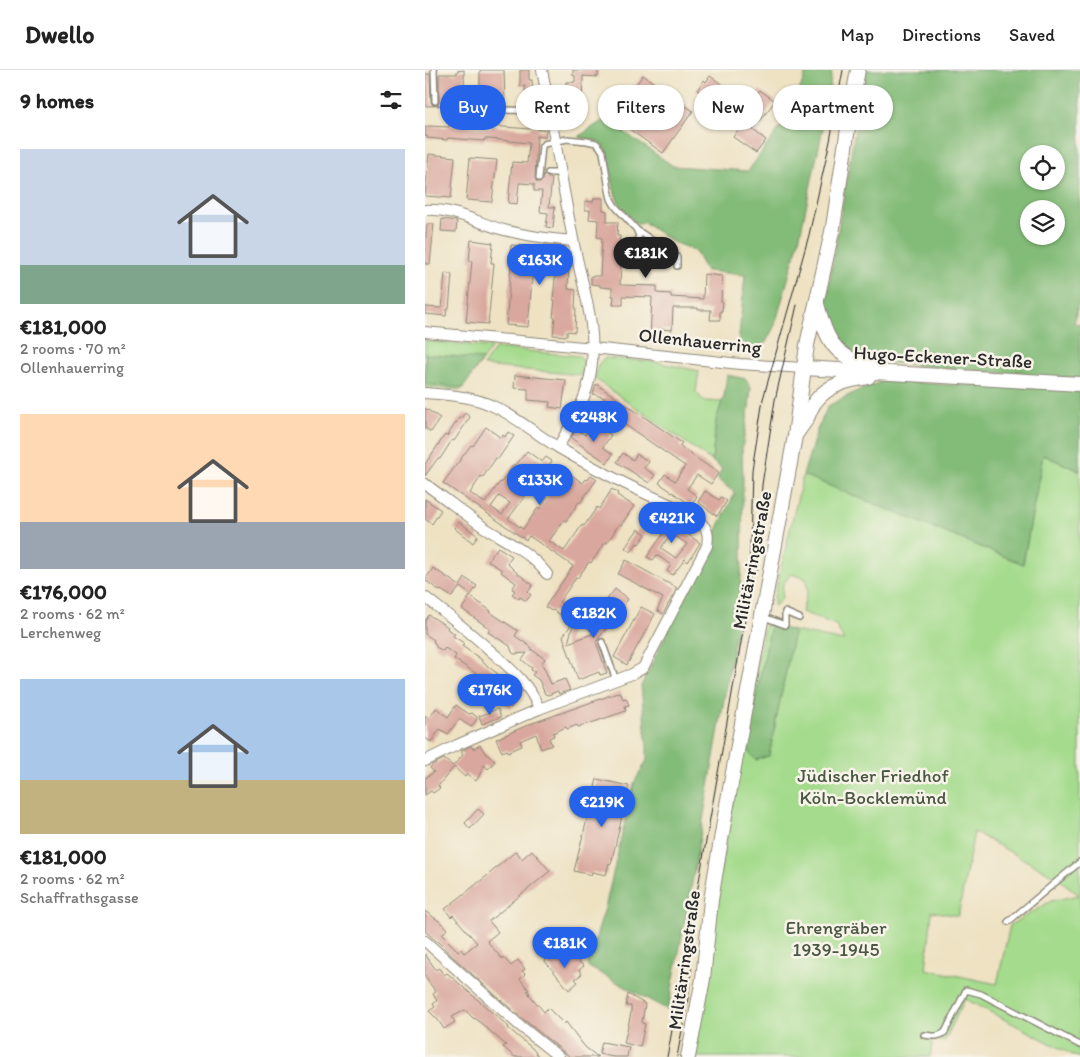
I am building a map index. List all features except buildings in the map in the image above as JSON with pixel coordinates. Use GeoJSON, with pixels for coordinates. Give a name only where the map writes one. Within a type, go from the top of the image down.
{"type":"FeatureCollection","features":[{"type":"Feature","properties":{"kind":"main road","name":"Militärringstraße"},"geometry":{"type":"LineString","coordinates":[[688,1057],[703,979],[712,891],[795,436],[804,368],[816,302],[833,227],[858,70]]}},
{"type":"Feature","properties":{"kind":"main road"},"geometry":{"type":"LineString","coordinates":[[816,302],[824,330],[835,348],[847,357],[867,366],[895,373]]}},
{"type":"Feature","properties":{"kind":"main road","name":"Hugo-Eckener-Straße"},"geometry":{"type":"LineString","coordinates":[[804,368],[1080,384]]}},
{"type":"Feature","properties":{"kind":"main road"},"geometry":{"type":"LineString","coordinates":[[795,436],[816,400],[827,390],[852,379],[895,373]]}},
{"type":"Feature","properties":{"kind":"street"},"geometry":{"type":"LineString","coordinates":[[542,70],[545,85]]}},
{"type":"Feature","properties":{"kind":"street"},"geometry":{"type":"LineString","coordinates":[[554,130],[573,242],[588,305],[593,348],[591,372],[585,395],[578,412],[558,447]]}},
{"type":"Feature","properties":{"kind":"street"},"geometry":{"type":"LineString","coordinates":[[425,210],[450,212],[518,234],[573,242]]}},
{"type":"Feature","properties":{"kind":"street","name":"Ollenhauerring"},"geometry":{"type":"LineString","coordinates":[[425,332],[739,364],[804,368]]}},
{"type":"Feature","properties":{"kind":"street"},"geometry":{"type":"LineString","coordinates":[[425,393],[472,398],[495,407],[558,447],[703,524],[707,530],[708,538],[707,546],[643,668],[632,674],[539,709],[425,761]]}},
{"type":"Feature","properties":{"kind":"street"},"geometry":{"type":"LineString","coordinates":[[425,484],[484,527],[524,550],[547,574]]}},
{"type":"Feature","properties":{"kind":"street"},"geometry":{"type":"LineString","coordinates":[[425,597],[464,627],[507,666],[532,694],[539,709]]}},
{"type":"Feature","properties":{"kind":"street"},"geometry":{"type":"LineString","coordinates":[[425,941],[518,1024],[559,1057]]}},
{"type":"Feature","properties":{"kind":"lane"},"geometry":{"type":"LineString","coordinates":[[435,70],[435,101]]}},
{"type":"Feature","properties":{"kind":"lane"},"geometry":{"type":"LineString","coordinates":[[539,178],[542,146],[544,144],[567,140],[595,143],[603,152],[613,207],[637,230],[677,257],[677,266]]}},
{"type":"Feature","properties":{"kind":"lane"},"geometry":{"type":"LineString","coordinates":[[548,173],[561,174]]}},
{"type":"Feature","properties":{"kind":"lane"},"geometry":{"type":"LineString","coordinates":[[637,230],[639,236],[637,240]]}},
{"type":"Feature","properties":{"kind":"lane"},"geometry":{"type":"LineString","coordinates":[[761,616],[785,625],[785,612],[799,618]]}},
{"type":"Feature","properties":{"kind":"lane"},"geometry":{"type":"LineString","coordinates":[[602,642],[616,680]]}},
{"type":"Feature","properties":{"kind":"lane"},"geometry":{"type":"LineString","coordinates":[[1008,922],[1080,862]]}},
{"type":"Feature","properties":{"kind":"lane"},"geometry":{"type":"LineString","coordinates":[[924,1034],[934,1037],[941,1036],[945,1032],[966,990],[981,994],[1080,1045]]}},
{"type":"Feature","properties":{"kind":"green space"},"geometry":{"type":"Polygon","coordinates":[[[805,70],[832,70],[830,85],[801,85],[805,70]]]}},
{"type":"Feature","properties":{"kind":"green space"},"geometry":{"type":"Polygon","coordinates":[[[865,70],[1080,70],[1080,295],[1074,323],[1080,324],[1080,378],[1050,378],[874,361],[854,355],[842,348],[827,326],[826,302],[855,130],[893,130],[893,85],[862,85],[865,70]]]}},
{"type":"Feature","properties":{"kind":"green space"},"geometry":{"type":"Polygon","coordinates":[[[598,124],[598,130],[621,130],[673,166],[748,171],[778,130],[823,130],[799,240],[775,325],[760,349],[753,350],[738,346],[745,275],[706,271],[695,251],[673,242],[643,222],[638,225],[617,198],[609,160],[604,148],[596,141],[578,137],[598,124]]]}},
{"type":"Feature","properties":{"kind":"green space"},"geometry":{"type":"Polygon","coordinates":[[[425,341],[492,347],[461,390],[425,387],[425,341]]]}},
{"type":"Feature","properties":{"kind":"green space"},"geometry":{"type":"Polygon","coordinates":[[[496,348],[580,356],[584,363],[582,375],[483,366],[496,348]]]}},
{"type":"Feature","properties":{"kind":"green space"},"geometry":{"type":"Polygon","coordinates":[[[425,354],[483,359],[463,388],[425,384],[425,354]]]}},
{"type":"Feature","properties":{"kind":"green space"},"geometry":{"type":"Polygon","coordinates":[[[606,358],[656,362],[699,371],[696,392],[704,401],[722,402],[716,420],[712,461],[595,379],[599,364],[606,358]]]}},
{"type":"Feature","properties":{"kind":"green space"},"geometry":{"type":"Polygon","coordinates":[[[727,375],[746,379],[751,387],[742,449],[742,563],[737,625],[668,1010],[587,966],[605,908],[634,783],[647,760],[641,686],[735,493],[717,479],[722,469],[712,461],[716,420],[724,396],[727,375]]]}},
{"type":"Feature","properties":{"kind":"green space"},"geometry":{"type":"Polygon","coordinates":[[[884,381],[994,385],[1080,391],[1080,471],[1043,455],[1023,564],[803,475],[817,430],[828,406],[855,392],[884,381]]]}},
{"type":"Feature","properties":{"kind":"green space"},"geometry":{"type":"Polygon","coordinates":[[[1043,455],[1080,471],[1080,1057],[965,999],[944,1042],[933,1040],[930,1057],[694,1057],[714,907],[764,626],[771,625],[745,749],[769,756],[794,631],[844,641],[836,625],[802,612],[808,589],[805,578],[791,574],[783,584],[782,598],[774,607],[774,597],[803,475],[1023,564],[1043,455]],[[974,832],[958,916],[932,911],[926,969],[997,984],[1010,925],[1051,901],[1079,895],[1056,877],[974,832]]]}},
{"type":"Feature","properties":{"kind":"green space"},"geometry":{"type":"Polygon","coordinates":[[[771,625],[794,631],[769,756],[756,760],[745,749],[771,625]]]}},
{"type":"Feature","properties":{"kind":"tram line"},"geometry":{"type":"LineString","coordinates":[[667,1057],[746,614],[749,585],[752,470],[763,399],[809,235],[830,141],[843,70]]}},
{"type":"Feature","properties":{"kind":"tram line"},"geometry":{"type":"LineString","coordinates":[[756,571],[762,485],[775,400],[797,305]]}},
{"type":"Feature","properties":{"kind":"tram line"},"geometry":{"type":"LineString","coordinates":[[677,1057],[688,998],[692,963]]}},
{"type":"Feature","properties":{"kind":"park label","name":"Jüdischer Friedhof Köln-Bocklemünd"},"geometry":{"type":"Point","coordinates":[873,786]}},
{"type":"Feature","properties":{"kind":"park label","name":"Ehrengräber 1939-1945"},"geometry":{"type":"Point","coordinates":[836,938]}}]}
